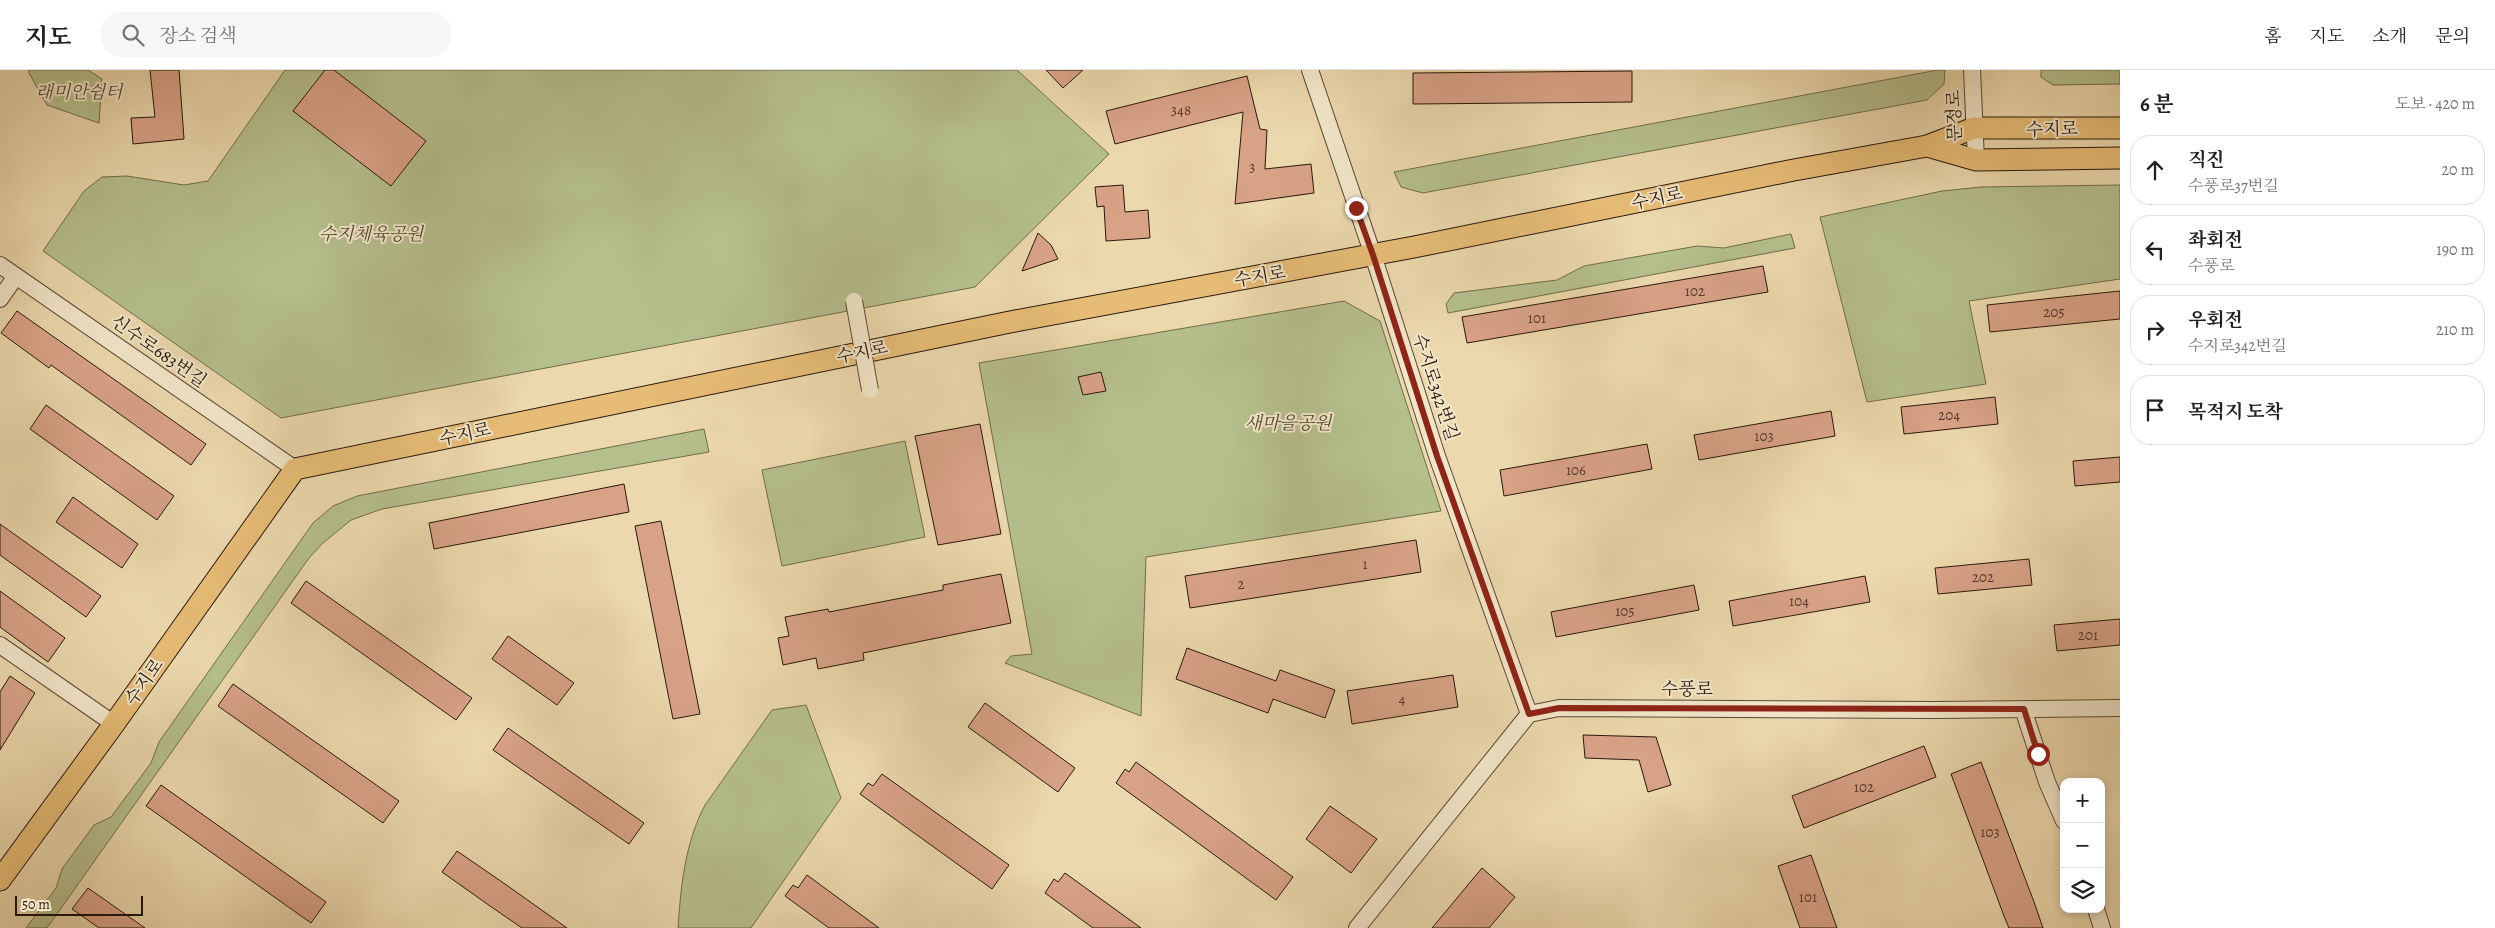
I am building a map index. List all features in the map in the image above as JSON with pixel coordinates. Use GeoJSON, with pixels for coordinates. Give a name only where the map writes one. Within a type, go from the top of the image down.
{"type":"FeatureCollection","features":[{"type":"Feature","properties":{"kind":"main road","name":"수지로"},"geometry":{"type":"LineString","coordinates":[[0,880],[114,724],[295,469],[1010,322],[1373,255],[1794,170],[1927,146],[1974,128],[2120,128]]}},
{"type":"Feature","properties":{"kind":"main road","name":"수지로"},"geometry":{"type":"LineString","coordinates":[[1927,146],[1976,160],[2120,158]]}},
{"type":"Feature","properties":{"kind":"street","name":"수지로342번길"},"geometry":{"type":"LineString","coordinates":[[1310,70],[1373,255],[1437,456],[1529,714]]}},
{"type":"Feature","properties":{"kind":"street","name":"문정로"},"geometry":{"type":"LineString","coordinates":[[1972,70],[1976,160]]}},
{"type":"Feature","properties":{"kind":"street","name":"신수로683번길"},"geometry":{"type":"LineString","coordinates":[[0,265],[295,469]]}},
{"type":"Feature","properties":{"kind":"street"},"geometry":{"type":"LineString","coordinates":[[0,298],[16,276]]}},
{"type":"Feature","properties":{"kind":"street"},"geometry":{"type":"LineString","coordinates":[[854,301],[870,390]]}},
{"type":"Feature","properties":{"kind":"street"},"geometry":{"type":"LineString","coordinates":[[1,648],[114,724]]}},
{"type":"Feature","properties":{"kind":"street","name":"수풍로"},"geometry":{"type":"LineString","coordinates":[[1529,714],[1559,708],[2120,708]]}},
{"type":"Feature","properties":{"kind":"street"},"geometry":{"type":"LineString","coordinates":[[2024,709],[2048,782],[2060,811]]}},
{"type":"Feature","properties":{"kind":"street"},"geometry":{"type":"LineString","coordinates":[[1357,928],[1529,714]]}},
{"type":"Feature","properties":{"kind":"street"},"geometry":{"type":"LineString","coordinates":[[2097,913],[2102,928]]}},
{"type":"Feature","properties":{"kind":"green space","name":"래미안쉼터"},"geometry":{"type":"Polygon","coordinates":[[[29,70],[88,70],[102,79],[99,123],[47,105],[29,70]]]}},
{"type":"Feature","properties":{"kind":"green space","name":"수지체육공원"},"geometry":{"type":"Polygon","coordinates":[[[285,70],[1017,70],[1109,154],[975,287],[281,418],[43,251],[84,191],[102,177],[127,176],[184,185],[208,181],[285,70]]]}},
{"type":"Feature","properties":{"kind":"green space"},"geometry":{"type":"Polygon","coordinates":[[[1945,70],[1944,84],[1927,100],[1423,193],[1401,187],[1394,172],[1945,70]]]}},
{"type":"Feature","properties":{"kind":"green space"},"geometry":{"type":"Polygon","coordinates":[[[2041,70],[2120,70],[2120,84],[2053,85],[2041,77],[2041,70]]]}},
{"type":"Feature","properties":{"kind":"green space"},"geometry":{"type":"Polygon","coordinates":[[[2120,185],[2120,279],[1969,301],[1986,384],[1867,402],[1820,217],[1942,191],[1981,187],[2120,185]]]}},
{"type":"Feature","properties":{"kind":"green space"},"geometry":{"type":"Polygon","coordinates":[[[1791,234],[1795,248],[1448,313],[1446,304],[1454,293],[1557,280],[1584,266],[1697,246],[1724,248],[1791,234]]]}},
{"type":"Feature","properties":{"kind":"green space","name":"새마을공원"},"geometry":{"type":"Polygon","coordinates":[[[1344,301],[1380,321],[1441,511],[1146,557],[1141,716],[1005,663],[1011,656],[1032,654],[979,363],[1344,301]]]}},
{"type":"Feature","properties":{"kind":"green space"},"geometry":{"type":"Polygon","coordinates":[[[704,429],[709,452],[382,509],[351,520],[323,543],[309,558],[47,928],[26,928],[56,888],[62,869],[94,825],[111,817],[151,763],[159,742],[313,523],[333,506],[357,496],[704,429]]]}},
{"type":"Feature","properties":{"kind":"green space"},"geometry":{"type":"Polygon","coordinates":[[[905,441],[925,537],[782,566],[762,470],[905,441]]]}},
{"type":"Feature","properties":{"kind":"green space"},"geometry":{"type":"Polygon","coordinates":[[[806,705],[841,798],[751,928],[678,928],[688,849],[705,805],[772,710],[806,705]]]}},
{"type":"Feature","properties":{"kind":"building"},"geometry":{"type":"Polygon","coordinates":[[[150,70],[179,70],[184,139],[133,144],[131,118],[155,117],[150,70]]]}},
{"type":"Feature","properties":{"kind":"building"},"geometry":{"type":"Polygon","coordinates":[[[325,70],[334,70],[426,141],[391,186],[293,111],[325,70]]]}},
{"type":"Feature","properties":{"kind":"building"},"geometry":{"type":"Polygon","coordinates":[[[1046,70],[1083,70],[1063,88],[1046,70]]]}},
{"type":"Feature","properties":{"kind":"building"},"geometry":{"type":"Polygon","coordinates":[[[1632,71],[1632,102],[1413,104],[1413,73],[1632,71]]]}},
{"type":"Feature","properties":{"kind":"building"},"geometry":{"type":"Polygon","coordinates":[[[1247,76],[1260,129],[1267,130],[1265,169],[1311,164],[1314,193],[1235,204],[1243,112],[1115,144],[1106,111],[1247,76]]]}},
{"type":"Feature","properties":{"kind":"building"},"geometry":{"type":"Polygon","coordinates":[[[1123,185],[1125,212],[1148,210],[1150,238],[1106,241],[1104,206],[1097,207],[1095,187],[1123,185]]]}},
{"type":"Feature","properties":{"kind":"building"},"geometry":{"type":"Polygon","coordinates":[[[1038,233],[1051,245],[1058,259],[1022,271],[1038,233]]]}},
{"type":"Feature","properties":{"kind":"building"},"geometry":{"type":"Polygon","coordinates":[[[1763,266],[1768,292],[1467,343],[1462,317],[1763,266]]]}},
{"type":"Feature","properties":{"kind":"building"},"geometry":{"type":"Polygon","coordinates":[[[2120,291],[2120,319],[1990,332],[1987,305],[2120,291]]]}},
{"type":"Feature","properties":{"kind":"building"},"geometry":{"type":"Polygon","coordinates":[[[17,311],[206,444],[191,465],[51,365],[49,368],[1,333],[17,311]]]}},
{"type":"Feature","properties":{"kind":"building"},"geometry":{"type":"Polygon","coordinates":[[[1101,372],[1106,391],[1083,395],[1078,377],[1101,372]]]}},
{"type":"Feature","properties":{"kind":"building"},"geometry":{"type":"Polygon","coordinates":[[[1995,397],[1998,424],[1904,434],[1901,407],[1995,397]]]}},
{"type":"Feature","properties":{"kind":"building"},"geometry":{"type":"Polygon","coordinates":[[[46,405],[174,496],[157,520],[30,429],[46,405]]]}},
{"type":"Feature","properties":{"kind":"building"},"geometry":{"type":"Polygon","coordinates":[[[1831,411],[1835,436],[1699,460],[1694,435],[1831,411]]]}},
{"type":"Feature","properties":{"kind":"building"},"geometry":{"type":"Polygon","coordinates":[[[980,424],[1001,534],[938,545],[915,436],[980,424]]]}},
{"type":"Feature","properties":{"kind":"building"},"geometry":{"type":"Polygon","coordinates":[[[1647,444],[1652,469],[1504,496],[1500,470],[1647,444]]]}},
{"type":"Feature","properties":{"kind":"building"},"geometry":{"type":"Polygon","coordinates":[[[2120,457],[2120,482],[2075,486],[2073,461],[2120,457]]]}},
{"type":"Feature","properties":{"kind":"building"},"geometry":{"type":"Polygon","coordinates":[[[624,484],[629,512],[434,549],[429,523],[624,484]]]}},
{"type":"Feature","properties":{"kind":"building"},"geometry":{"type":"Polygon","coordinates":[[[73,497],[138,544],[122,568],[56,522],[73,497]]]}},
{"type":"Feature","properties":{"kind":"building"},"geometry":{"type":"Polygon","coordinates":[[[661,521],[700,714],[673,719],[635,526],[661,521]]]}},
{"type":"Feature","properties":{"kind":"building"},"geometry":{"type":"Polygon","coordinates":[[[0,524],[101,596],[86,617],[0,555],[0,524]]]}},
{"type":"Feature","properties":{"kind":"building"},"geometry":{"type":"Polygon","coordinates":[[[1416,540],[1421,572],[1190,608],[1185,576],[1416,540]]]}},
{"type":"Feature","properties":{"kind":"building"},"geometry":{"type":"Polygon","coordinates":[[[2029,559],[2032,585],[1938,594],[1935,568],[2029,559]]]}},
{"type":"Feature","properties":{"kind":"building"},"geometry":{"type":"Polygon","coordinates":[[[1001,574],[1011,623],[863,653],[864,660],[818,669],[816,658],[783,665],[778,638],[789,636],[785,617],[828,609],[829,612],[943,590],[943,585],[1001,574]]]}},
{"type":"Feature","properties":{"kind":"building"},"geometry":{"type":"Polygon","coordinates":[[[1865,576],[1870,602],[1733,626],[1729,601],[1865,576]]]}},
{"type":"Feature","properties":{"kind":"building"},"geometry":{"type":"Polygon","coordinates":[[[306,581],[472,698],[456,720],[291,603],[306,581]]]}},
{"type":"Feature","properties":{"kind":"building"},"geometry":{"type":"Polygon","coordinates":[[[1694,585],[1699,610],[1556,637],[1551,612],[1694,585]]]}},
{"type":"Feature","properties":{"kind":"building"},"geometry":{"type":"Polygon","coordinates":[[[0,591],[65,638],[48,662],[0,627],[0,591]]]}},
{"type":"Feature","properties":{"kind":"building"},"geometry":{"type":"Polygon","coordinates":[[[2120,619],[2120,645],[2057,651],[2054,625],[2120,619]]]}},
{"type":"Feature","properties":{"kind":"building"},"geometry":{"type":"Polygon","coordinates":[[[508,636],[574,683],[557,705],[492,659],[508,636]]]}},
{"type":"Feature","properties":{"kind":"building"},"geometry":{"type":"Polygon","coordinates":[[[1187,648],[1276,681],[1280,670],[1335,690],[1325,718],[1273,699],[1268,713],[1176,679],[1187,648]]]}},
{"type":"Feature","properties":{"kind":"building"},"geometry":{"type":"Polygon","coordinates":[[[1453,675],[1458,707],[1352,724],[1347,691],[1453,675]]]}},
{"type":"Feature","properties":{"kind":"building"},"geometry":{"type":"Polygon","coordinates":[[[10,676],[35,693],[0,750],[0,692],[10,676]]]}},
{"type":"Feature","properties":{"kind":"building"},"geometry":{"type":"Polygon","coordinates":[[[233,684],[399,801],[383,823],[218,706],[233,684]]]}},
{"type":"Feature","properties":{"kind":"building"},"geometry":{"type":"Polygon","coordinates":[[[985,703],[1075,768],[1058,792],[968,727],[985,703]]]}},
{"type":"Feature","properties":{"kind":"building"},"geometry":{"type":"Polygon","coordinates":[[[508,728],[644,823],[629,844],[493,750],[508,728]]]}},
{"type":"Feature","properties":{"kind":"building"},"geometry":{"type":"Polygon","coordinates":[[[1583,735],[1656,737],[1671,785],[1648,792],[1639,760],[1585,758],[1583,735]]]}},
{"type":"Feature","properties":{"kind":"building"},"geometry":{"type":"Polygon","coordinates":[[[1924,746],[1936,777],[1804,828],[1792,796],[1924,746]]]}},
{"type":"Feature","properties":{"kind":"building"},"geometry":{"type":"Polygon","coordinates":[[[1136,762],[1293,877],[1276,900],[1116,783],[1125,769],[1129,772],[1136,762]]]}},
{"type":"Feature","properties":{"kind":"building"},"geometry":{"type":"Polygon","coordinates":[[[1981,762],[2043,928],[2009,928],[2004,916],[1951,774],[1981,762]]]}},
{"type":"Feature","properties":{"kind":"building"},"geometry":{"type":"Polygon","coordinates":[[[882,774],[1009,865],[992,889],[860,794],[868,783],[873,786],[882,774]]]}},
{"type":"Feature","properties":{"kind":"building"},"geometry":{"type":"Polygon","coordinates":[[[161,785],[326,902],[311,923],[146,806],[161,785]]]}},
{"type":"Feature","properties":{"kind":"building"},"geometry":{"type":"Polygon","coordinates":[[[1330,806],[1377,839],[1351,873],[1306,839],[1330,806]]]}},
{"type":"Feature","properties":{"kind":"building"},"geometry":{"type":"Polygon","coordinates":[[[457,851],[567,928],[522,928],[490,906],[442,872],[457,851]]]}},
{"type":"Feature","properties":{"kind":"building"},"geometry":{"type":"Polygon","coordinates":[[[1811,855],[1837,928],[1800,928],[1778,866],[1811,855]]]}},
{"type":"Feature","properties":{"kind":"building"},"geometry":{"type":"Polygon","coordinates":[[[1482,868],[1515,897],[1489,928],[1432,928],[1482,868]]]}},
{"type":"Feature","properties":{"kind":"building"},"geometry":{"type":"Polygon","coordinates":[[[1065,873],[1141,928],[1093,928],[1045,893],[1054,879],[1058,882],[1065,873]]]}},
{"type":"Feature","properties":{"kind":"building"},"geometry":{"type":"Polygon","coordinates":[[[807,875],[879,928],[829,928],[785,896],[793,885],[798,888],[807,875]]]}},
{"type":"Feature","properties":{"kind":"building"},"geometry":{"type":"Polygon","coordinates":[[[88,888],[145,928],[99,928],[72,909],[88,888]]]}},
{"type":"Feature","properties":{"kind":"route"},"geometry":{"type":"LineString","coordinates":[[1356,208],[1373,255],[1437,456],[1529,714],[1559,708],[2024,709],[2038,754]]}}]}
